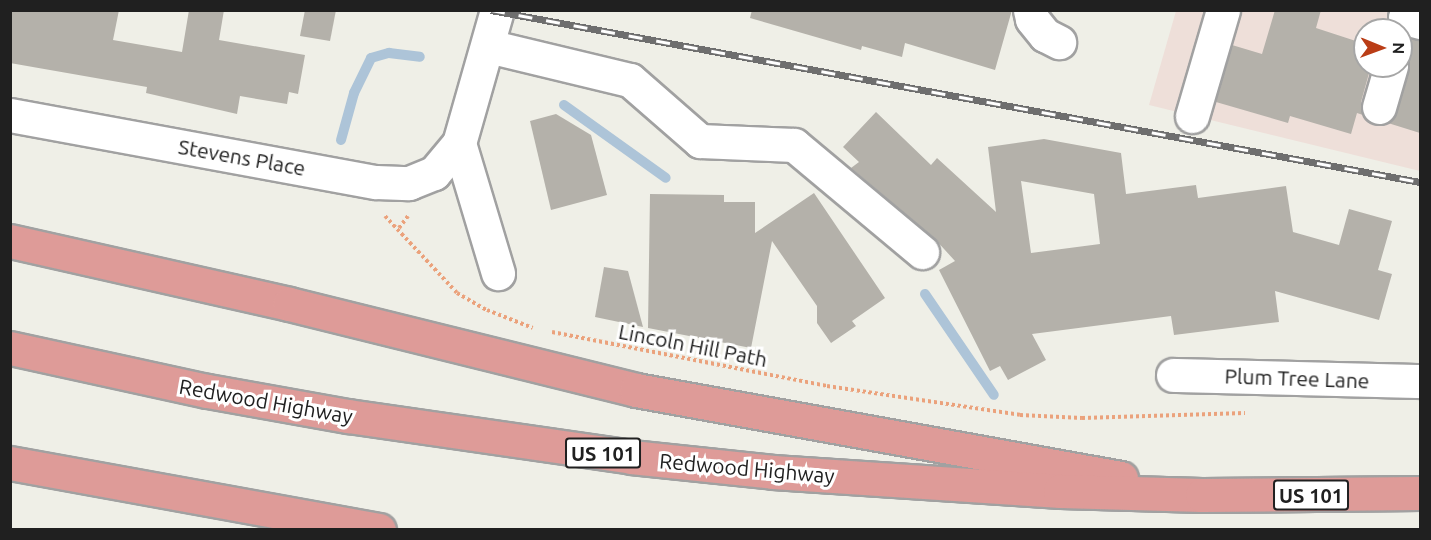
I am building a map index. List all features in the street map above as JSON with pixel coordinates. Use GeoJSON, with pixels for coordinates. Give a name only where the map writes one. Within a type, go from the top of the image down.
{"type":"FeatureCollection","features":[{"type":"Feature","properties":{"kind":"highway"},"geometry":{"type":"LineString","coordinates":[[10,241],[299,307],[647,393],[1021,457],[1202,495]]}},
{"type":"Feature","properties":{"kind":"highway","name":"Redwood Highway"},"geometry":{"type":"LineString","coordinates":[[10,348],[325,412],[631,457],[917,483],[1202,495],[1420,493]]}},
{"type":"Feature","properties":{"kind":"highway"},"geometry":{"type":"LineString","coordinates":[[10,463],[379,530]]}},
{"type":"Feature","properties":{"kind":"street"},"geometry":{"type":"LineString","coordinates":[[497,10],[459,142],[498,273]]}},
{"type":"Feature","properties":{"kind":"street"},"geometry":{"type":"LineString","coordinates":[[1030,10],[1032,19],[1045,34],[1059,42]]}},
{"type":"Feature","properties":{"kind":"street"},"geometry":{"type":"LineString","coordinates":[[1192,116],[1223,10]]}},
{"type":"Feature","properties":{"kind":"street"},"geometry":{"type":"LineString","coordinates":[[488,46],[630,80],[699,141],[794,145],[922,252]]}},
{"type":"Feature","properties":{"kind":"street"},"geometry":{"type":"LineString","coordinates":[[1379,107],[1387,78]]}},
{"type":"Feature","properties":{"kind":"street","name":"Stevens Place"},"geometry":{"type":"LineString","coordinates":[[10,115],[376,182],[409,183],[434,173],[459,142]]}},
{"type":"Feature","properties":{"kind":"street","name":"Plum Tree Lane"},"geometry":{"type":"LineString","coordinates":[[1173,375],[1420,381]]}},
{"type":"Feature","properties":{"kind":"path","name":"Lincoln Hill Path"},"geometry":{"type":"LineString","coordinates":[[382,213],[456,293],[487,310],[534,328],[827,386],[1020,415],[1082,418],[1247,413]]}},
{"type":"Feature","properties":{"kind":"shaded area"},"geometry":{"type":"Polygon","coordinates":[[[1176,11],[1420,11],[1420,171],[1149,105],[1176,11]]]}},
{"type":"Feature","properties":{"kind":"building"},"geometry":{"type":"Polygon","coordinates":[[[10,10],[119,10],[113,40],[182,52],[189,10],[224,10],[219,40],[305,55],[298,94],[289,92],[287,104],[240,96],[237,114],[146,93],[147,87],[10,63],[10,10]]]}},
{"type":"Feature","properties":{"kind":"building"},"geometry":{"type":"Polygon","coordinates":[[[305,10],[336,10],[330,41],[300,36],[305,10]]]}},
{"type":"Feature","properties":{"kind":"building"},"geometry":{"type":"Polygon","coordinates":[[[752,10],[1012,10],[995,70],[905,43],[902,57],[862,46],[861,50],[750,18],[752,10]]]}},
{"type":"Feature","properties":{"kind":"building"},"geometry":{"type":"Polygon","coordinates":[[[1275,10],[1321,10],[1316,28],[1353,40],[1353,78],[1368,78],[1361,102],[1363,115],[1357,113],[1351,134],[1290,116],[1288,123],[1216,102],[1232,45],[1262,54],[1275,10]]]}},
{"type":"Feature","properties":{"kind":"building"},"geometry":{"type":"Polygon","coordinates":[[[1413,39],[1420,40],[1420,133],[1388,123],[1397,112],[1407,78],[1413,78],[1413,39]]]}},
{"type":"Feature","properties":{"kind":"building"},"geometry":{"type":"Polygon","coordinates":[[[876,112],[931,165],[937,158],[996,212],[988,147],[1044,139],[1121,153],[1126,194],[1196,185],[1198,198],[1286,186],[1293,232],[1339,245],[1349,209],[1392,221],[1378,270],[1392,274],[1379,320],[1275,291],[1279,322],[1174,335],[1171,316],[1032,334],[1046,360],[1008,380],[1000,366],[990,371],[939,270],[955,261],[934,238],[851,168],[859,162],[843,147],[876,112]],[[1021,181],[1031,253],[1100,244],[1094,194],[1021,181]]]}},
{"type":"Feature","properties":{"kind":"building"},"geometry":{"type":"Polygon","coordinates":[[[556,114],[591,135],[607,195],[551,210],[530,121],[556,114]]]}},
{"type":"Feature","properties":{"kind":"building"},"geometry":{"type":"Polygon","coordinates":[[[814,193],[885,298],[852,321],[856,326],[831,343],[817,323],[817,306],[772,241],[751,348],[648,328],[650,194],[724,195],[724,202],[755,202],[755,233],[814,193]]]}},
{"type":"Feature","properties":{"kind":"building"},"geometry":{"type":"Polygon","coordinates":[[[604,267],[628,271],[643,327],[595,317],[604,267]]]}},
{"type":"Feature","properties":{"kind":"waterway"},"geometry":{"type":"LineString","coordinates":[[341,140],[354,93],[371,58],[389,53],[420,57]]}},
{"type":"Feature","properties":{"kind":"waterway"},"geometry":{"type":"LineString","coordinates":[[564,105],[666,178]]}},
{"type":"Feature","properties":{"kind":"waterway"},"geometry":{"type":"LineString","coordinates":[[925,294],[994,395]]}},
{"type":"Feature","properties":{"kind":"railway"},"geometry":{"type":"LineString","coordinates":[[491,10],[1420,182]]}}]}
